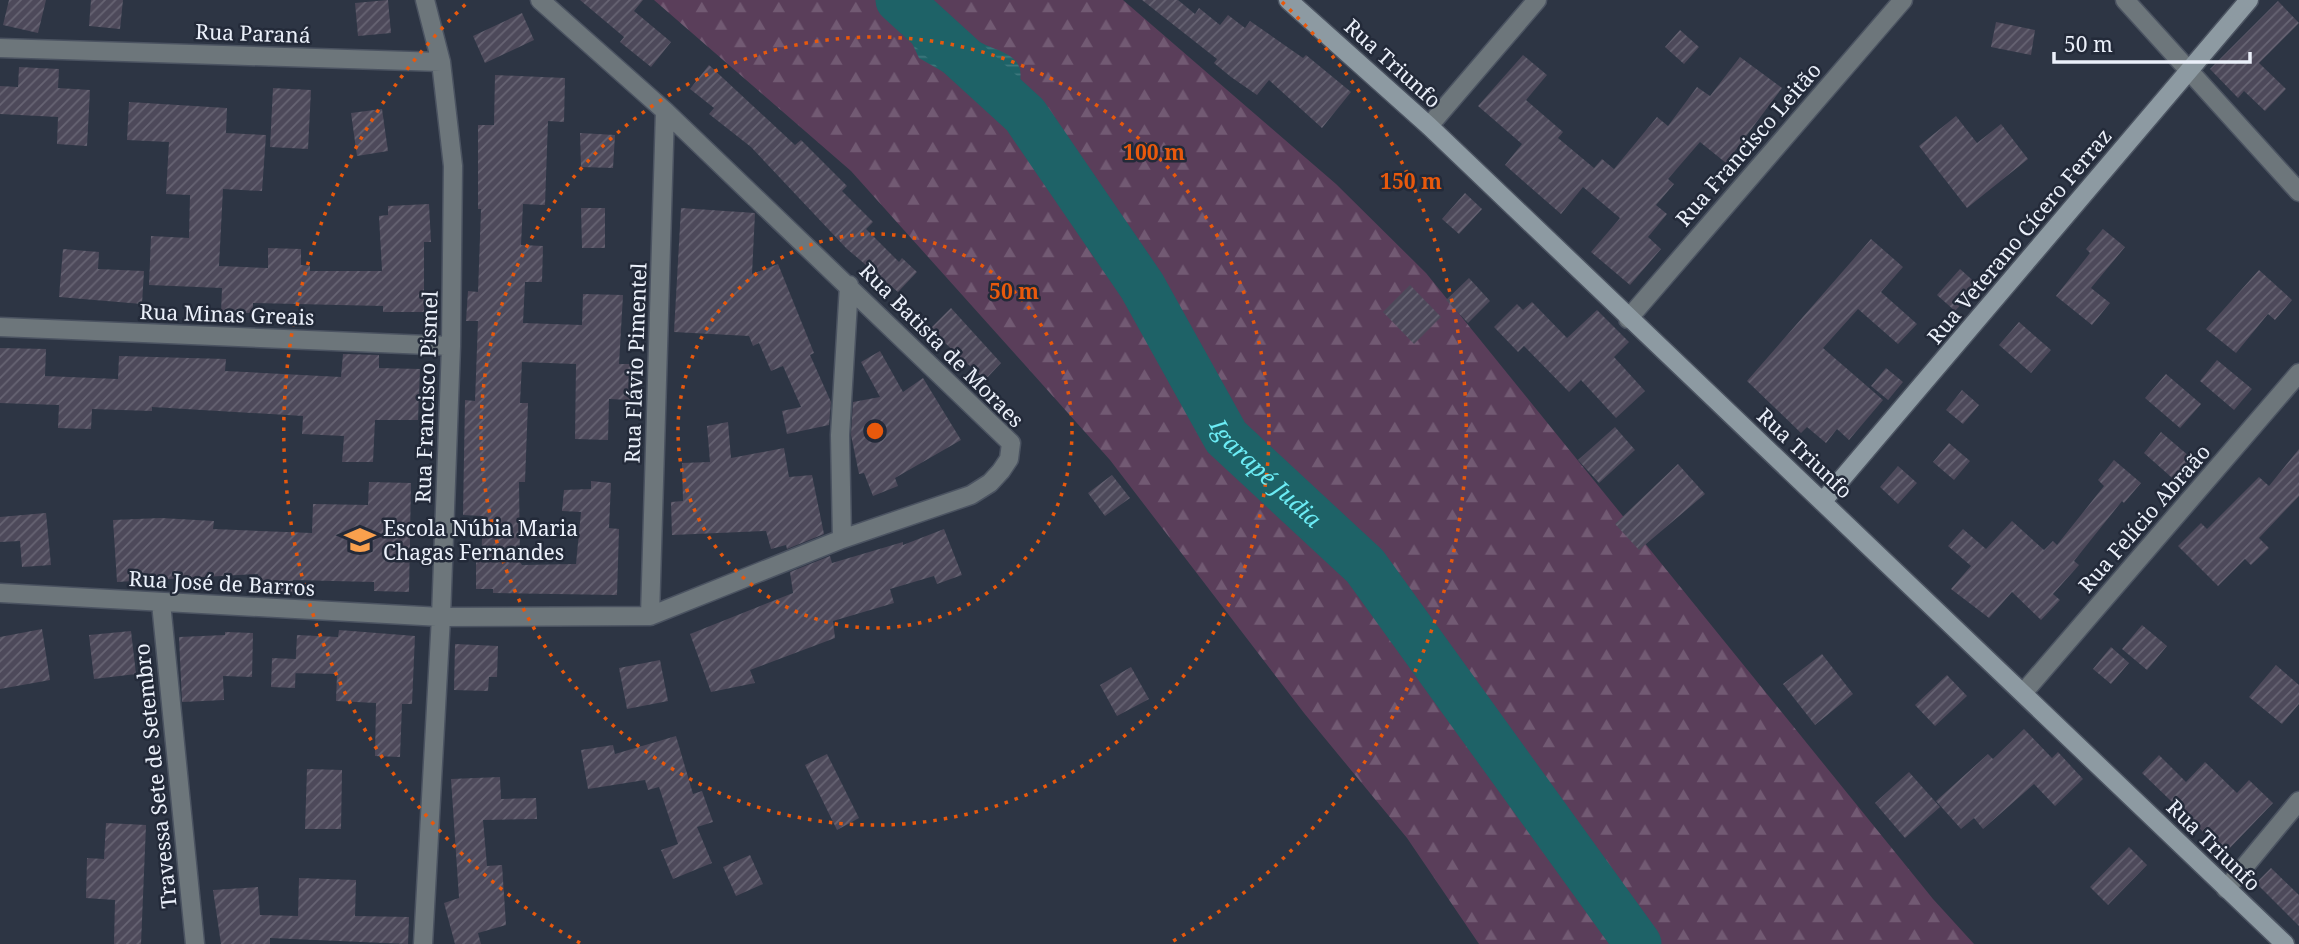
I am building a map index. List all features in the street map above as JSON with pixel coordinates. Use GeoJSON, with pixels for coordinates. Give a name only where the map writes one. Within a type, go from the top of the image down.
{"type":"FeatureCollection","features":[{"type":"Feature","properties":{"kind":"street"},"geometry":{"type":"LineString","coordinates":[[425,0],[441,62]]}},
{"type":"Feature","properties":{"kind":"street","name":"Rua Batista de Moraes"},"geometry":{"type":"LineString","coordinates":[[441,617],[650,616],[842,539],[971,495],[990,483],[1009,459],[1011,443],[665,111],[540,0]]}},
{"type":"Feature","properties":{"kind":"street","name":"Rua Triunfo"},"geometry":{"type":"LineString","coordinates":[[1288,0],[1429,126],[2285,944]]}},
{"type":"Feature","properties":{"kind":"street"},"geometry":{"type":"LineString","coordinates":[[1429,126],[1536,0]]}},
{"type":"Feature","properties":{"kind":"street","name":"Rua Francisco Leitão"},"geometry":{"type":"LineString","coordinates":[[1628,318],[1903,0]]}},
{"type":"Feature","properties":{"kind":"street"},"geometry":{"type":"LineString","coordinates":[[2125,0],[2299,192]]}},
{"type":"Feature","properties":{"kind":"street","name":"Rua Veterano Cícero Ferraz"},"geometry":{"type":"LineString","coordinates":[[1823,501],[2249,0]]}},
{"type":"Feature","properties":{"kind":"street","name":"Rua Paraná"},"geometry":{"type":"LineString","coordinates":[[0,48],[441,62]]}},
{"type":"Feature","properties":{"kind":"street","name":"Rua Francisco Pismel"},"geometry":{"type":"LineString","coordinates":[[423,944],[441,617],[451,346],[453,166],[441,62]]}},
{"type":"Feature","properties":{"kind":"street","name":"Rua Flávio Pimentel"},"geometry":{"type":"LineString","coordinates":[[650,616],[665,111]]}},
{"type":"Feature","properties":{"kind":"street"},"geometry":{"type":"LineString","coordinates":[[842,539],[840,435],[849,285]]}},
{"type":"Feature","properties":{"kind":"street","name":"Rua Minas Greais"},"geometry":{"type":"LineString","coordinates":[[0,327],[451,346]]}},
{"type":"Feature","properties":{"kind":"street","name":"Rua Felício Abraão"},"geometry":{"type":"LineString","coordinates":[[2024,692],[2299,373]]}},
{"type":"Feature","properties":{"kind":"street","name":"Rua José de Barros"},"geometry":{"type":"LineString","coordinates":[[0,593],[441,617]]}},
{"type":"Feature","properties":{"kind":"street","name":"Travessa Sete de Setembro"},"geometry":{"type":"LineString","coordinates":[[161,603],[195,944]]}},
{"type":"Feature","properties":{"kind":"street"},"geometry":{"type":"LineString","coordinates":[[2226,889],[2299,801]]}},
{"type":"Feature","properties":{"kind":"green space"},"geometry":{"type":"Polygon","coordinates":[[[654,0],[1123,0],[1336,184],[1426,273],[1933,899],[1974,944],[1479,944],[1407,838],[1304,713],[1110,460],[851,171],[654,0]]]}},
{"type":"Feature","properties":{"kind":"shaded area"},"geometry":{"type":"Polygon","coordinates":[[[883,0],[904,0],[910,8],[924,17],[966,30],[978,41],[1014,59],[1018,64],[1020,81],[1012,98],[999,111],[990,109],[966,85],[919,58],[898,13],[883,0]]]}},
{"type":"Feature","properties":{"kind":"building"},"geometry":{"type":"Polygon","coordinates":[[[9,0],[46,0],[38,33],[3,25],[9,0]]]}},
{"type":"Feature","properties":{"kind":"building"},"geometry":{"type":"Polygon","coordinates":[[[91,0],[123,0],[120,29],[89,26],[91,0]]]}},
{"type":"Feature","properties":{"kind":"building"},"geometry":{"type":"Polygon","coordinates":[[[388,0],[391,33],[358,36],[355,3],[388,0]]]}},
{"type":"Feature","properties":{"kind":"building"},"geometry":{"type":"Polygon","coordinates":[[[580,0],[643,0],[634,11],[671,42],[651,67],[620,42],[624,37],[580,0]]]}},
{"type":"Feature","properties":{"kind":"building"},"geometry":{"type":"Polygon","coordinates":[[[1142,0],[1178,0],[1195,14],[1199,8],[1220,25],[1228,15],[1245,28],[1250,21],[1303,58],[1306,55],[1351,92],[1322,128],[1269,80],[1257,95],[1231,77],[1214,63],[1217,59],[1142,0]]]}},
{"type":"Feature","properties":{"kind":"building"},"geometry":{"type":"Polygon","coordinates":[[[2278,1],[2299,23],[2259,63],[2286,89],[2265,111],[2244,91],[2238,98],[2210,69],[2278,1]]]}},
{"type":"Feature","properties":{"kind":"building"},"geometry":{"type":"Polygon","coordinates":[[[522,13],[534,40],[485,63],[473,36],[522,13]]]}},
{"type":"Feature","properties":{"kind":"building"},"geometry":{"type":"Polygon","coordinates":[[[1996,22],[2035,30],[2031,55],[1991,47],[1996,22]]]}},
{"type":"Feature","properties":{"kind":"building"},"geometry":{"type":"Polygon","coordinates":[[[1680,30],[1699,47],[1684,64],[1665,47],[1680,30]]]}},
{"type":"Feature","properties":{"kind":"building"},"geometry":{"type":"Polygon","coordinates":[[[1523,55],[1547,75],[1526,100],[1563,132],[1558,138],[1594,168],[1602,159],[1614,169],[1657,117],[1668,126],[1697,87],[1710,96],[1740,57],[1782,88],[1726,163],[1700,142],[1668,179],[1674,184],[1656,205],[1667,214],[1648,237],[1661,249],[1630,285],[1591,252],[1620,218],[1583,187],[1561,214],[1505,165],[1522,144],[1478,106],[1523,55]]]}},
{"type":"Feature","properties":{"kind":"building"},"geometry":{"type":"Polygon","coordinates":[[[709,65],[795,145],[801,140],[847,186],[842,191],[873,222],[866,229],[899,262],[902,258],[917,272],[898,292],[847,249],[751,147],[709,114],[714,108],[690,89],[709,65]]]}},
{"type":"Feature","properties":{"kind":"building"},"geometry":{"type":"Polygon","coordinates":[[[19,67],[59,69],[58,88],[90,90],[87,146],[57,144],[58,117],[0,114],[0,86],[18,87],[19,67]]]}},
{"type":"Feature","properties":{"kind":"building"},"geometry":{"type":"Polygon","coordinates":[[[495,75],[565,78],[564,122],[548,121],[545,205],[523,204],[521,245],[543,246],[542,282],[525,282],[523,323],[582,325],[583,294],[623,295],[619,364],[631,364],[630,400],[609,399],[608,440],[575,439],[576,364],[522,362],[520,403],[528,403],[525,482],[519,482],[520,562],[522,565],[576,564],[581,512],[562,511],[564,490],[591,489],[591,481],[611,483],[609,528],[619,529],[617,595],[493,593],[493,589],[476,589],[476,561],[481,561],[483,516],[463,515],[465,400],[475,401],[478,321],[466,321],[468,291],[478,292],[481,209],[478,209],[478,125],[494,125],[495,75]]]}},
{"type":"Feature","properties":{"kind":"building"},"geometry":{"type":"Polygon","coordinates":[[[273,88],[311,90],[308,149],[270,147],[273,88]]]}},
{"type":"Feature","properties":{"kind":"building"},"geometry":{"type":"Polygon","coordinates":[[[129,102],[227,108],[226,133],[266,135],[262,191],[223,189],[219,266],[268,268],[268,248],[301,249],[301,265],[310,266],[310,271],[382,271],[379,216],[388,215],[388,206],[429,204],[431,242],[424,242],[424,312],[383,312],[383,306],[253,303],[253,313],[221,313],[222,288],[149,285],[151,236],[189,238],[190,195],[166,194],[169,142],[127,140],[129,102]]]}},
{"type":"Feature","properties":{"kind":"building"},"geometry":{"type":"Polygon","coordinates":[[[382,109],[388,151],[357,156],[351,113],[382,109]]]}},
{"type":"Feature","properties":{"kind":"building"},"geometry":{"type":"Polygon","coordinates":[[[1956,116],[1977,143],[2001,124],[2028,159],[1967,208],[1919,146],[1956,116]]]}},
{"type":"Feature","properties":{"kind":"building"},"geometry":{"type":"Polygon","coordinates":[[[580,133],[615,135],[613,168],[581,167],[580,133]]]}},
{"type":"Feature","properties":{"kind":"building"},"geometry":{"type":"Polygon","coordinates":[[[1465,193],[1482,209],[1459,234],[1442,219],[1465,193]]]}},
{"type":"Feature","properties":{"kind":"building"},"geometry":{"type":"Polygon","coordinates":[[[581,208],[605,208],[605,248],[582,248],[581,208]]]}},
{"type":"Feature","properties":{"kind":"building"},"geometry":{"type":"Polygon","coordinates":[[[681,208],[755,213],[752,274],[778,264],[814,353],[810,355],[831,402],[829,425],[787,434],[782,411],[801,407],[783,366],[771,371],[759,343],[753,346],[749,336],[674,332],[681,208]]]}},
{"type":"Feature","properties":{"kind":"building"},"geometry":{"type":"Polygon","coordinates":[[[2103,229],[2125,247],[2091,288],[2110,303],[2092,325],[2056,296],[2090,253],[2086,249],[2103,229]]]}},
{"type":"Feature","properties":{"kind":"building"},"geometry":{"type":"Polygon","coordinates":[[[1871,239],[1903,267],[1881,292],[1917,324],[1898,344],[1858,309],[1823,348],[1883,400],[1849,440],[1837,429],[1826,443],[1807,427],[1801,433],[1747,381],[1871,239]]]}},
{"type":"Feature","properties":{"kind":"building"},"geometry":{"type":"Polygon","coordinates":[[[63,249],[99,252],[98,269],[144,271],[142,304],[59,297],[63,249]]]}},
{"type":"Feature","properties":{"kind":"building"},"geometry":{"type":"Polygon","coordinates":[[[1960,269],[1978,285],[1955,311],[1937,295],[1960,269]]]}},
{"type":"Feature","properties":{"kind":"building"},"geometry":{"type":"Polygon","coordinates":[[[2259,270],[2292,300],[2275,320],[2268,314],[2236,353],[2206,329],[2259,270]]]}},
{"type":"Feature","properties":{"kind":"building"},"geometry":{"type":"Polygon","coordinates":[[[1469,278],[1490,301],[1468,323],[1446,300],[1469,278]]]}},
{"type":"Feature","properties":{"kind":"building"},"geometry":{"type":"Polygon","coordinates":[[[1410,285],[1441,317],[1414,344],[1383,312],[1410,285]]]}},
{"type":"Feature","properties":{"kind":"building"},"geometry":{"type":"Polygon","coordinates":[[[1532,302],[1567,338],[1597,310],[1629,342],[1614,357],[1645,391],[1616,418],[1581,380],[1569,392],[1524,346],[1518,352],[1494,327],[1517,304],[1523,310],[1532,302]]]}},
{"type":"Feature","properties":{"kind":"building"},"geometry":{"type":"Polygon","coordinates":[[[951,308],[1001,363],[985,380],[930,329],[951,308]]]}},
{"type":"Feature","properties":{"kind":"building"},"geometry":{"type":"Polygon","coordinates":[[[2019,322],[2051,350],[2031,373],[1999,345],[2019,322]]]}},
{"type":"Feature","properties":{"kind":"building"},"geometry":{"type":"Polygon","coordinates":[[[0,348],[46,349],[45,376],[118,379],[119,356],[226,359],[225,371],[341,377],[343,354],[379,355],[379,368],[420,369],[418,420],[375,420],[373,462],[342,462],[344,436],[302,434],[303,416],[152,407],[152,411],[92,409],[91,429],[58,428],[59,405],[0,403],[0,348]]]}},
{"type":"Feature","properties":{"kind":"building"},"geometry":{"type":"Polygon","coordinates":[[[880,351],[903,392],[923,378],[961,440],[895,478],[898,486],[873,496],[864,473],[859,474],[851,435],[853,402],[880,397],[861,362],[880,351]]]}},
{"type":"Feature","properties":{"kind":"building"},"geometry":{"type":"Polygon","coordinates":[[[2217,360],[2252,389],[2234,410],[2200,381],[2217,360]]]}},
{"type":"Feature","properties":{"kind":"building"},"geometry":{"type":"Polygon","coordinates":[[[1886,368],[1903,382],[1888,400],[1871,386],[1886,368]]]}},
{"type":"Feature","properties":{"kind":"building"},"geometry":{"type":"Polygon","coordinates":[[[2166,374],[2201,404],[2180,428],[2145,398],[2166,374]]]}},
{"type":"Feature","properties":{"kind":"building"},"geometry":{"type":"Polygon","coordinates":[[[1962,390],[1979,405],[1963,424],[1946,410],[1962,390]]]}},
{"type":"Feature","properties":{"kind":"building"},"geometry":{"type":"Polygon","coordinates":[[[728,422],[731,458],[784,448],[789,477],[812,475],[824,534],[787,549],[786,545],[771,549],[766,531],[672,535],[671,502],[683,501],[682,463],[710,462],[707,426],[728,422]]]}},
{"type":"Feature","properties":{"kind":"building"},"geometry":{"type":"Polygon","coordinates":[[[1615,427],[1635,450],[1599,483],[1578,460],[1615,427]]]}},
{"type":"Feature","properties":{"kind":"building"},"geometry":{"type":"Polygon","coordinates":[[[2161,432],[2197,463],[2179,484],[2144,453],[2161,432]]]}},
{"type":"Feature","properties":{"kind":"building"},"geometry":{"type":"Polygon","coordinates":[[[1949,443],[1970,461],[1954,480],[1933,462],[1949,443]]]}},
{"type":"Feature","properties":{"kind":"building"},"geometry":{"type":"Polygon","coordinates":[[[2299,449],[2299,496],[2259,538],[2269,548],[2251,565],[2245,559],[2218,586],[2178,546],[2201,523],[2207,529],[2259,477],[2269,486],[2299,449]]]}},
{"type":"Feature","properties":{"kind":"building"},"geometry":{"type":"Polygon","coordinates":[[[2114,460],[2141,483],[2124,503],[2122,501],[2074,561],[2079,565],[2053,594],[2060,600],[2041,620],[2012,592],[1989,618],[1951,589],[1971,566],[1948,546],[1963,529],[1986,549],[2012,521],[2044,550],[2053,541],[2057,545],[2104,486],[2098,480],[2114,460]]]}},
{"type":"Feature","properties":{"kind":"building"},"geometry":{"type":"Polygon","coordinates":[[[1678,464],[1705,494],[1639,550],[1615,524],[1678,464]]]}},
{"type":"Feature","properties":{"kind":"building"},"geometry":{"type":"Polygon","coordinates":[[[1898,466],[1917,483],[1898,504],[1880,487],[1898,466]]]}},
{"type":"Feature","properties":{"kind":"building"},"geometry":{"type":"Polygon","coordinates":[[[1112,475],[1130,498],[1105,516],[1088,493],[1112,475]]]}},
{"type":"Feature","properties":{"kind":"building"},"geometry":{"type":"Polygon","coordinates":[[[369,482],[411,483],[409,592],[374,591],[374,582],[293,580],[293,594],[260,593],[258,574],[117,582],[113,520],[161,518],[214,521],[213,529],[312,533],[313,504],[368,505],[369,482]]]}},
{"type":"Feature","properties":{"kind":"building"},"geometry":{"type":"Polygon","coordinates":[[[46,513],[51,565],[22,567],[20,541],[0,542],[0,517],[46,513]]]}},
{"type":"Feature","properties":{"kind":"building"},"geometry":{"type":"Polygon","coordinates":[[[944,529],[962,575],[937,584],[934,576],[890,589],[894,603],[833,621],[835,638],[750,670],[755,683],[711,692],[690,634],[793,593],[790,572],[830,556],[832,563],[903,542],[903,545],[944,529]]]}},
{"type":"Feature","properties":{"kind":"building"},"geometry":{"type":"Polygon","coordinates":[[[2142,625],[2167,646],[2147,670],[2122,649],[2142,625]]]}},
{"type":"Feature","properties":{"kind":"building"},"geometry":{"type":"Polygon","coordinates":[[[42,629],[50,680],[0,689],[0,637],[42,629]]]}},
{"type":"Feature","properties":{"kind":"building"},"geometry":{"type":"Polygon","coordinates":[[[339,630],[415,636],[412,704],[402,704],[400,757],[375,756],[376,703],[336,701],[337,674],[295,673],[297,635],[338,637],[339,630]]]}},
{"type":"Feature","properties":{"kind":"building"},"geometry":{"type":"Polygon","coordinates":[[[131,631],[136,674],[94,679],[89,635],[131,631]]]}},
{"type":"Feature","properties":{"kind":"building"},"geometry":{"type":"Polygon","coordinates":[[[225,632],[253,633],[252,677],[223,676],[224,700],[182,702],[179,637],[225,635],[225,632]]]}},
{"type":"Feature","properties":{"kind":"building"},"geometry":{"type":"Polygon","coordinates":[[[455,644],[498,646],[497,677],[489,677],[488,691],[454,690],[455,644]]]}},
{"type":"Feature","properties":{"kind":"building"},"geometry":{"type":"Polygon","coordinates":[[[2111,647],[2129,663],[2111,684],[2093,669],[2111,647]]]}},
{"type":"Feature","properties":{"kind":"building"},"geometry":{"type":"Polygon","coordinates":[[[1822,654],[1853,694],[1815,725],[1783,684],[1822,654]]]}},
{"type":"Feature","properties":{"kind":"building"},"geometry":{"type":"Polygon","coordinates":[[[272,658],[296,659],[295,688],[271,687],[272,658]]]}},
{"type":"Feature","properties":{"kind":"building"},"geometry":{"type":"Polygon","coordinates":[[[660,660],[668,701],[627,709],[619,668],[660,660]]]}},
{"type":"Feature","properties":{"kind":"building"},"geometry":{"type":"Polygon","coordinates":[[[2276,665],[2299,685],[2299,704],[2282,724],[2249,697],[2276,665]]]}},
{"type":"Feature","properties":{"kind":"building"},"geometry":{"type":"Polygon","coordinates":[[[1131,667],[1149,699],[1117,716],[1100,685],[1131,667]]]}},
{"type":"Feature","properties":{"kind":"building"},"geometry":{"type":"Polygon","coordinates":[[[1947,675],[1967,696],[1935,726],[1915,705],[1947,675]]]}},
{"type":"Feature","properties":{"kind":"building"},"geometry":{"type":"Polygon","coordinates":[[[2024,729],[2052,758],[2058,752],[2083,779],[2055,806],[2034,784],[1983,829],[1974,818],[1961,829],[1936,801],[1988,754],[1993,759],[2024,729]]]}},
{"type":"Feature","properties":{"kind":"building"},"geometry":{"type":"Polygon","coordinates":[[[676,736],[693,794],[702,791],[713,822],[697,827],[712,863],[673,879],[661,850],[678,844],[659,787],[648,790],[645,780],[588,789],[581,750],[613,745],[615,754],[676,736]]]}},
{"type":"Feature","properties":{"kind":"building"},"geometry":{"type":"Polygon","coordinates":[[[827,754],[859,818],[837,830],[805,765],[827,754]]]}},
{"type":"Feature","properties":{"kind":"building"},"geometry":{"type":"Polygon","coordinates":[[[2159,755],[2186,782],[2205,762],[2237,793],[2249,780],[2273,803],[2225,853],[2142,773],[2159,755]]]}},
{"type":"Feature","properties":{"kind":"building"},"geometry":{"type":"Polygon","coordinates":[[[307,769],[342,770],[341,829],[305,829],[307,769]]]}},
{"type":"Feature","properties":{"kind":"building"},"geometry":{"type":"Polygon","coordinates":[[[1909,772],[1940,807],[1905,838],[1875,803],[1909,772]]]}},
{"type":"Feature","properties":{"kind":"building"},"geometry":{"type":"Polygon","coordinates":[[[500,777],[501,799],[536,798],[537,819],[483,820],[487,866],[502,865],[506,925],[478,933],[481,944],[455,944],[444,903],[459,898],[451,779],[500,777]]]}},
{"type":"Feature","properties":{"kind":"building"},"geometry":{"type":"Polygon","coordinates":[[[106,823],[146,825],[141,944],[114,944],[115,900],[86,898],[87,858],[104,859],[106,823]]]}},
{"type":"Feature","properties":{"kind":"building"},"geometry":{"type":"Polygon","coordinates":[[[2129,847],[2147,865],[2108,905],[2090,887],[2129,847]]]}},
{"type":"Feature","properties":{"kind":"building"},"geometry":{"type":"Polygon","coordinates":[[[750,855],[763,884],[736,896],[723,867],[750,855]]]}},
{"type":"Feature","properties":{"kind":"building"},"geometry":{"type":"Polygon","coordinates":[[[2271,868],[2299,895],[2299,926],[2256,883],[2271,868]]]}},
{"type":"Feature","properties":{"kind":"building"},"geometry":{"type":"Polygon","coordinates":[[[299,878],[356,880],[355,916],[409,917],[408,944],[270,938],[270,944],[221,944],[213,890],[258,887],[260,915],[298,916],[299,878]]]}},
{"type":"Feature","properties":{"kind":"waterway","name":"Igarapé Judia"},"geometry":{"type":"LineString","coordinates":[[899,0],[1025,115],[1142,286],[1226,437],[1365,566],[1638,944]]}},
{"type":"Feature","properties":{"kind":"place","name":"Escola Núbia Maria Chagas Fernandes"},"geometry":{"type":"Point","coordinates":[360,540]}}]}
